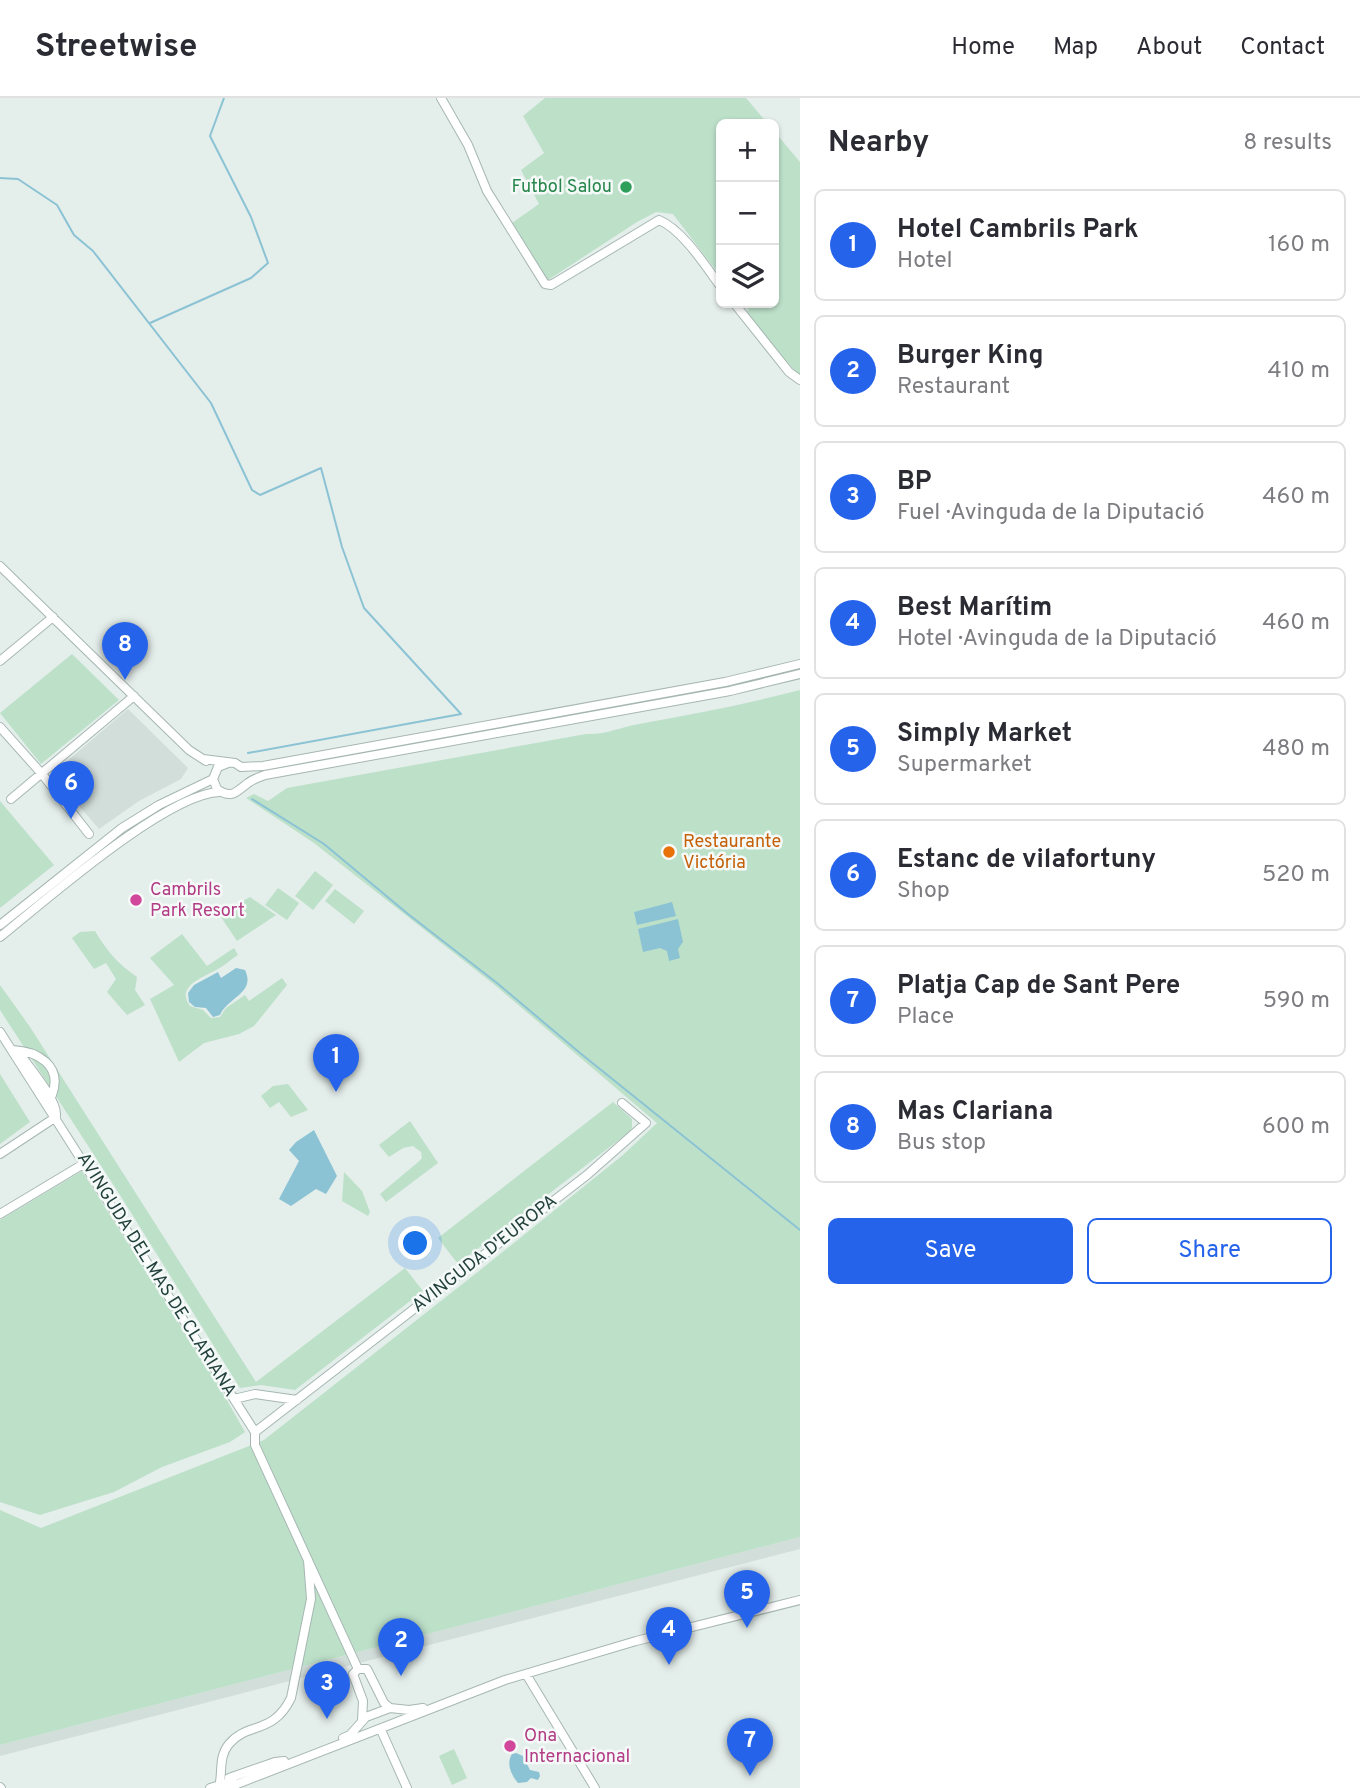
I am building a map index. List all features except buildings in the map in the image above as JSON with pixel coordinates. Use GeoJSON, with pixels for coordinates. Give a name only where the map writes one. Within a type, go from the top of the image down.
{"type":"FeatureCollection","features":[{"type":"Feature","properties":{"kind":"street"},"geometry":{"type":"LineString","coordinates":[[441,98],[468,145],[487,191],[545,284],[551,285],[659,220],[688,245],[716,281]]}},
{"type":"Feature","properties":{"kind":"street"},"geometry":{"type":"LineString","coordinates":[[738,308],[789,372],[800,380]]}},
{"type":"Feature","properties":{"kind":"street"},"geometry":{"type":"LineString","coordinates":[[0,566],[189,750],[214,768],[220,792]]}},
{"type":"Feature","properties":{"kind":"street"},"geometry":{"type":"LineString","coordinates":[[0,661],[53,617]]}},
{"type":"Feature","properties":{"kind":"street"},"geometry":{"type":"LineString","coordinates":[[203,759],[228,762],[241,767],[263,766],[725,682],[800,664]]}},
{"type":"Feature","properties":{"kind":"street"},"geometry":{"type":"LineString","coordinates":[[0,937],[145,824],[208,793],[234,794],[245,784],[265,775],[730,691],[800,674]]}},
{"type":"Feature","properties":{"kind":"street"},"geometry":{"type":"LineString","coordinates":[[11,799],[134,696]]}},
{"type":"Feature","properties":{"kind":"street"},"geometry":{"type":"LineString","coordinates":[[0,727],[42,774],[89,834]]}},
{"type":"Feature","properties":{"kind":"street"},"geometry":{"type":"LineString","coordinates":[[0,925],[122,828],[214,776],[218,767],[228,762]]}},
{"type":"Feature","properties":{"kind":"street"},"geometry":{"type":"LineString","coordinates":[[241,767],[245,773],[245,784]]}},
{"type":"Feature","properties":{"kind":"street","name":"AVINGUDA DEL MAS DE CLARIANA"},"geometry":{"type":"LineString","coordinates":[[0,1032],[256,1432],[256,1446],[307,1560]]}},
{"type":"Feature","properties":{"kind":"street","name":"AVINGUDA DEL MAS DE CLARIANA"},"geometry":{"type":"LineString","coordinates":[[12,1050],[29,1051],[45,1061],[54,1077],[55,1088],[52,1095],[45,1096],[33,1076],[23,1070]]}},
{"type":"Feature","properties":{"kind":"street","name":"AVINGUDA DEL MAS DE CLARIANA"},"geometry":{"type":"LineString","coordinates":[[12,1050],[23,1058],[49,1095],[57,1108],[56,1117]]}},
{"type":"Feature","properties":{"kind":"street","name":"AVINGUDA D'EUROPA"},"geometry":{"type":"LineString","coordinates":[[256,1432],[587,1175],[646,1123],[622,1103]]}},
{"type":"Feature","properties":{"kind":"street"},"geometry":{"type":"LineString","coordinates":[[0,1154],[56,1117]]}},
{"type":"Feature","properties":{"kind":"street"},"geometry":{"type":"LineString","coordinates":[[0,1199],[4,1212],[85,1163]]}},
{"type":"Feature","properties":{"kind":"street"},"geometry":{"type":"LineString","coordinates":[[234,1399],[255,1394],[297,1400]]}},
{"type":"Feature","properties":{"kind":"street"},"geometry":{"type":"LineString","coordinates":[[278,1415],[282,1401],[279,1397]]}},
{"type":"Feature","properties":{"kind":"street"},"geometry":{"type":"LineString","coordinates":[[307,1560],[358,1669]]}},
{"type":"Feature","properties":{"kind":"street"},"geometry":{"type":"LineString","coordinates":[[222,1787],[222,1759],[229,1744],[240,1735],[277,1718],[286,1709],[291,1698],[311,1599],[307,1560]]}},
{"type":"Feature","properties":{"kind":"street"},"geometry":{"type":"LineString","coordinates":[[222,1787],[361,1728],[381,1730],[463,1696],[526,1674],[644,1639],[800,1601]]}},
{"type":"Feature","properties":{"kind":"street"},"geometry":{"type":"LineString","coordinates":[[361,1728],[363,1701],[353,1674],[358,1669],[367,1669],[384,1703],[400,1715],[400,1722]]}},
{"type":"Feature","properties":{"kind":"street"},"geometry":{"type":"LineString","coordinates":[[526,1674],[593,1784]]}},
{"type":"Feature","properties":{"kind":"street"},"geometry":{"type":"LineString","coordinates":[[210,1788],[222,1787],[350,1735],[393,1709],[416,1709],[463,1696]]}},
{"type":"Feature","properties":{"kind":"street"},"geometry":{"type":"LineString","coordinates":[[381,1730],[407,1788]]}},
{"type":"Feature","properties":{"kind":"street"},"geometry":{"type":"LineString","coordinates":[[220,1774],[230,1778],[284,1761]]}},
{"type":"Feature","properties":{"kind":"shaded area"},"geometry":{"type":"Polygon","coordinates":[[[128,709],[188,768],[181,779],[139,801],[99,829],[52,774],[128,709]]]}},
{"type":"Feature","properties":{"kind":"shaded area"},"geometry":{"type":"Polygon","coordinates":[[[800,1537],[800,1549],[0,1756],[0,1745],[800,1537]]]}},
{"type":"Feature","properties":{"kind":"green space","name":"Futbol Salou"},"geometry":{"type":"Polygon","coordinates":[[[545,98],[746,98],[764,119],[716,119],[716,270],[673,214],[656,212],[545,282],[512,223],[539,204],[521,170],[544,153],[523,116],[545,98]]]}},
{"type":"Feature","properties":{"kind":"green space"},"geometry":{"type":"Polygon","coordinates":[[[779,137],[800,162],[800,376],[746,312],[749,310],[747,308],[779,308],[779,137]]]}},
{"type":"Feature","properties":{"kind":"green space"},"geometry":{"type":"Polygon","coordinates":[[[72,654],[119,700],[41,764],[0,713],[72,654]]]}},
{"type":"Feature","properties":{"kind":"green space"},"geometry":{"type":"Polygon","coordinates":[[[800,690],[800,1537],[0,1745],[0,1510],[41,1528],[264,1440],[623,1155],[657,1123],[496,986],[314,843],[246,798],[254,794],[268,801],[287,788],[606,732],[800,690]]]}},
{"type":"Feature","properties":{"kind":"green space"},"geometry":{"type":"Polygon","coordinates":[[[0,801],[54,865],[0,908],[0,801]]]}},
{"type":"Feature","properties":{"kind":"green space"},"geometry":{"type":"Polygon","coordinates":[[[315,871],[333,885],[313,910],[295,896],[315,871]]]}},
{"type":"Feature","properties":{"kind":"green space"},"geometry":{"type":"Polygon","coordinates":[[[278,888],[299,903],[287,920],[265,905],[278,888]]]}},
{"type":"Feature","properties":{"kind":"green space"},"geometry":{"type":"Polygon","coordinates":[[[335,889],[364,911],[354,924],[325,901],[335,889]]]}},
{"type":"Feature","properties":{"kind":"green space"},"geometry":{"type":"Polygon","coordinates":[[[250,897],[276,915],[237,941],[219,914],[250,897]]]}},
{"type":"Feature","properties":{"kind":"green space"},"geometry":{"type":"Polygon","coordinates":[[[95,931],[113,957],[137,977],[135,990],[145,1005],[127,1015],[107,992],[116,979],[106,963],[94,969],[72,938],[80,932],[95,931]]]}},
{"type":"Feature","properties":{"kind":"green space"},"geometry":{"type":"Polygon","coordinates":[[[182,934],[207,966],[234,948],[238,955],[188,989],[186,999],[190,1006],[203,1010],[211,1018],[220,1017],[226,1008],[245,995],[249,1001],[282,978],[287,985],[254,1026],[239,1034],[204,1043],[179,1062],[150,999],[174,985],[150,958],[182,934]]]}},
{"type":"Feature","properties":{"kind":"green space"},"geometry":{"type":"Polygon","coordinates":[[[0,985],[30,1027],[256,1382],[405,1268],[423,1291],[295,1390],[261,1385],[240,1388],[120,1195],[0,1010],[0,985]]]}},
{"type":"Feature","properties":{"kind":"green space"},"geometry":{"type":"Polygon","coordinates":[[[0,1074],[30,1122],[0,1144],[0,1074]]]}},
{"type":"Feature","properties":{"kind":"green space"},"geometry":{"type":"Polygon","coordinates":[[[288,1084],[308,1110],[291,1117],[279,1102],[270,1108],[261,1096],[273,1086],[288,1084]]]}},
{"type":"Feature","properties":{"kind":"green space"},"geometry":{"type":"Polygon","coordinates":[[[613,1102],[632,1119],[629,1132],[458,1264],[438,1238],[613,1102]]]}},
{"type":"Feature","properties":{"kind":"green space"},"geometry":{"type":"Polygon","coordinates":[[[410,1121],[438,1163],[386,1202],[380,1194],[422,1158],[421,1152],[413,1146],[403,1148],[389,1157],[379,1145],[410,1121]]]}},
{"type":"Feature","properties":{"kind":"green space"},"geometry":{"type":"Polygon","coordinates":[[[82,1171],[217,1383],[245,1432],[230,1442],[162,1467],[114,1492],[40,1515],[0,1502],[0,1220],[82,1171]]]}},
{"type":"Feature","properties":{"kind":"green space"},"geometry":{"type":"Polygon","coordinates":[[[344,1172],[362,1191],[370,1212],[368,1216],[342,1201],[344,1172]]]}},
{"type":"Feature","properties":{"kind":"green space"},"geometry":{"type":"Polygon","coordinates":[[[454,1749],[467,1778],[452,1785],[439,1756],[454,1749]]]}},
{"type":"Feature","properties":{"kind":"water"},"geometry":{"type":"Polygon","coordinates":[[[672,902],[676,916],[637,925],[634,912],[672,902]]]}},
{"type":"Feature","properties":{"kind":"water"},"geometry":{"type":"Polygon","coordinates":[[[678,919],[683,942],[678,949],[680,958],[669,961],[667,951],[660,948],[643,952],[638,929],[678,919]]]}},
{"type":"Feature","properties":{"kind":"water"},"geometry":{"type":"Polygon","coordinates":[[[236,968],[245,970],[247,984],[220,1015],[213,1017],[206,1008],[195,1007],[189,1002],[188,993],[194,985],[218,972],[221,978],[236,968]]]}},
{"type":"Feature","properties":{"kind":"water"},"geometry":{"type":"Polygon","coordinates":[[[314,1130],[337,1176],[326,1194],[316,1189],[291,1206],[279,1199],[299,1161],[289,1150],[314,1130]]]}},
{"type":"Feature","properties":{"kind":"water"},"geometry":{"type":"Polygon","coordinates":[[[512,1754],[523,1756],[530,1770],[539,1772],[538,1780],[531,1778],[527,1782],[518,1783],[509,1765],[512,1754]]]}},
{"type":"Feature","properties":{"kind":"waterway"},"geometry":{"type":"LineString","coordinates":[[150,323],[251,278],[268,263],[251,217],[210,136],[224,98]]}},
{"type":"Feature","properties":{"kind":"waterway"},"geometry":{"type":"LineString","coordinates":[[0,178],[18,179],[57,205],[74,235],[93,251],[211,403],[252,490],[260,495],[321,468],[342,547],[364,608],[461,714],[248,753]]}},
{"type":"Feature","properties":{"kind":"waterway"},"geometry":{"type":"LineString","coordinates":[[252,799],[324,844],[800,1230]]}},
{"type":"Feature","properties":{"kind":"place","name":"Futbol Salou"},"geometry":{"type":"Point","coordinates":[626,187]}},
{"type":"Feature","properties":{"kind":"place","name":"Mas Clariana"},"geometry":{"type":"Point","coordinates":[125,680]}},
{"type":"Feature","properties":{"kind":"place","name":"Estanc de vilafortuny"},"geometry":{"type":"Point","coordinates":[71,819]}},
{"type":"Feature","properties":{"kind":"place","name":"Restaurante Victória"},"geometry":{"type":"Point","coordinates":[669,852]}},
{"type":"Feature","properties":{"kind":"place","name":"Cambrils Park Resort"},"geometry":{"type":"Point","coordinates":[136,900]}},
{"type":"Feature","properties":{"kind":"place","name":"Hotel Cambrils Park"},"geometry":{"type":"Point","coordinates":[336,1092]}},
{"type":"Feature","properties":{"kind":"place","name":"Simply Market"},"geometry":{"type":"Point","coordinates":[747,1628]}},
{"type":"Feature","properties":{"kind":"place","name":"Best Marítim"},"geometry":{"type":"Point","coordinates":[669,1665]}},
{"type":"Feature","properties":{"kind":"place","name":"Burger King"},"geometry":{"type":"Point","coordinates":[401,1676]}},
{"type":"Feature","properties":{"kind":"place","name":"BP"},"geometry":{"type":"Point","coordinates":[327,1719]}},
{"type":"Feature","properties":{"kind":"place","name":"Ona Internacional"},"geometry":{"type":"Point","coordinates":[510,1746]}},
{"type":"Feature","properties":{"kind":"place","name":"Platja Cap de Sant Pere"},"geometry":{"type":"Point","coordinates":[750,1776]}}]}
